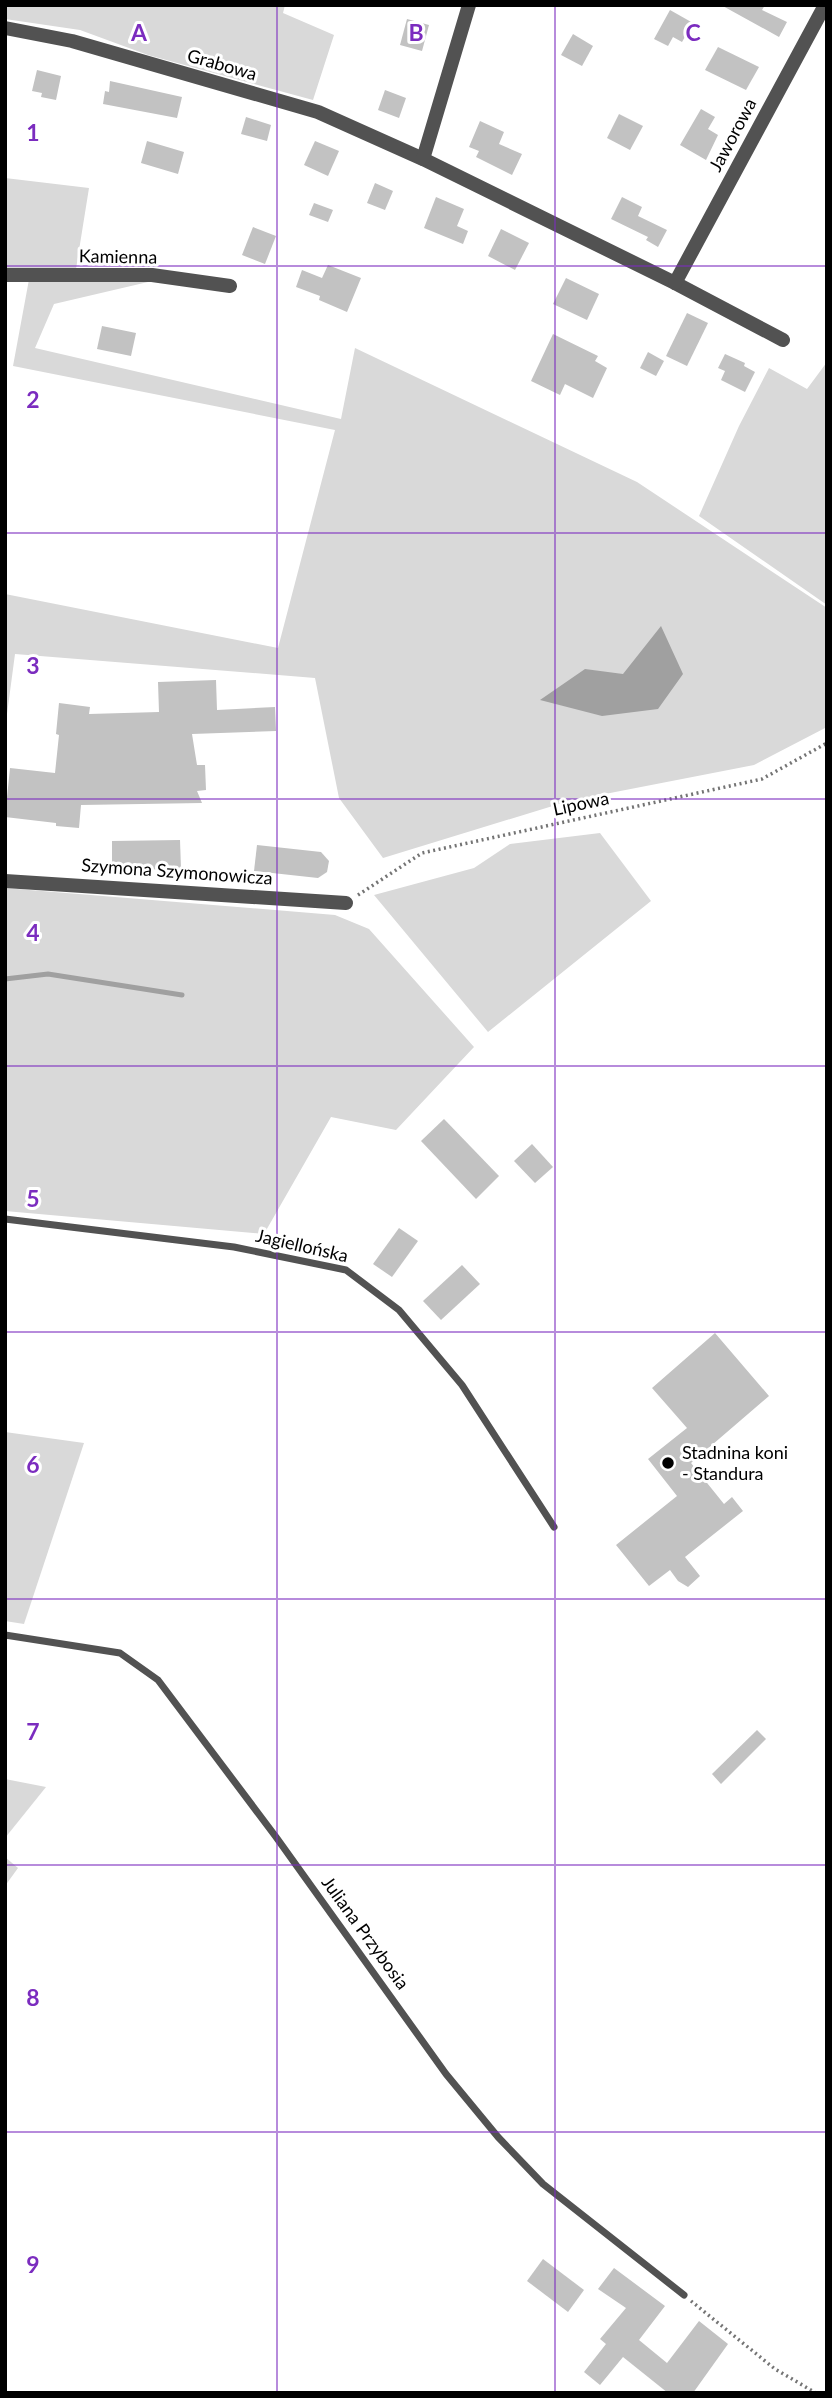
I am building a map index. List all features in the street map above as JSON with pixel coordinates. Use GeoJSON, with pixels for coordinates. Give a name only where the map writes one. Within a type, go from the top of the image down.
{"type":"FeatureCollection","features":[{"type":"Feature","properties":{"kind":"street"},"geometry":{"type":"LineString","coordinates":[[423,159],[469,5]]}},
{"type":"Feature","properties":{"kind":"street","name":"Jaworowa"},"geometry":{"type":"LineString","coordinates":[[675,283],[825,5]]}},
{"type":"Feature","properties":{"kind":"street","name":"Grabowa"},"geometry":{"type":"LineString","coordinates":[[5,28],[72,41],[318,112],[423,159],[675,283],[783,340]]}},
{"type":"Feature","properties":{"kind":"street","name":"Kamienna"},"geometry":{"type":"LineString","coordinates":[[5,275],[152,275],[230,286]]}},
{"type":"Feature","properties":{"kind":"street","name":"Szymona Szymonowicza"},"geometry":{"type":"LineString","coordinates":[[5,881],[346,903]]}},
{"type":"Feature","properties":{"kind":"lane","name":"Jagiellońska"},"geometry":{"type":"LineString","coordinates":[[5,1219],[234,1247],[346,1270],[399,1310],[462,1385],[554,1527]]}},
{"type":"Feature","properties":{"kind":"lane","name":"Juliana Przybosia"},"geometry":{"type":"LineString","coordinates":[[5,1635],[120,1653],[158,1680],[276,1837],[446,2074],[498,2137],[543,2184],[684,2295]]}},
{"type":"Feature","properties":{"kind":"path","name":"Lipowa"},"geometry":{"type":"LineString","coordinates":[[346,903],[422,853],[762,779],[827,743]]}},
{"type":"Feature","properties":{"kind":"path"},"geometry":{"type":"LineString","coordinates":[[684,2295],[775,2369],[816,2393]]}},
{"type":"Feature","properties":{"kind":"shaded area"},"geometry":{"type":"Polygon","coordinates":[[[5,5],[285,5],[283,13],[334,35],[313,100],[148,55],[80,30],[5,19],[5,5]]]}},
{"type":"Feature","properties":{"kind":"shaded area"},"geometry":{"type":"Polygon","coordinates":[[[5,178],[89,188],[76,269],[148,282],[54,304],[35,348],[341,419],[355,348],[637,482],[827,608],[827,727],[754,765],[569,801],[383,858],[339,798],[315,678],[15,654],[5,729],[5,594],[278,648],[335,430],[13,366],[30,274],[5,270],[5,178]]]}},
{"type":"Feature","properties":{"kind":"shaded area"},"geometry":{"type":"Polygon","coordinates":[[[827,362],[827,605],[699,516],[739,426],[769,368],[807,389],[827,362]]]}},
{"type":"Feature","properties":{"kind":"shaded area"},"geometry":{"type":"Polygon","coordinates":[[[661,626],[683,674],[658,709],[602,716],[540,700],[585,669],[623,674],[661,626]]]}},
{"type":"Feature","properties":{"kind":"shaded area"},"geometry":{"type":"Polygon","coordinates":[[[600,833],[651,901],[488,1032],[374,895],[474,868],[510,844],[600,833]]]}},
{"type":"Feature","properties":{"kind":"shaded area"},"geometry":{"type":"Polygon","coordinates":[[[5,888],[335,915],[369,929],[474,1047],[396,1130],[331,1117],[264,1234],[5,1211],[5,888]]]}},
{"type":"Feature","properties":{"kind":"shaded area"},"geometry":{"type":"Polygon","coordinates":[[[5,1432],[84,1443],[24,1624],[5,1621],[5,1432]]]}},
{"type":"Feature","properties":{"kind":"shaded area"},"geometry":{"type":"Polygon","coordinates":[[[5,1779],[46,1787],[5,1838],[5,1779]]]}},
{"type":"Feature","properties":{"kind":"shaded area"},"geometry":{"type":"Polygon","coordinates":[[[5,1857],[18,1868],[5,1886],[5,1857]]]}},
{"type":"Feature","properties":{"kind":"building"},"geometry":{"type":"Polygon","coordinates":[[[721,5],[765,5],[762,10],[787,22],[779,37],[721,5]]]}},
{"type":"Feature","properties":{"kind":"building"},"geometry":{"type":"Polygon","coordinates":[[[670,10],[693,23],[682,42],[673,37],[668,46],[654,39],[670,10]]]}},
{"type":"Feature","properties":{"kind":"building"},"geometry":{"type":"Polygon","coordinates":[[[407,19],[429,25],[422,51],[400,45],[407,19]]]}},
{"type":"Feature","properties":{"kind":"building"},"geometry":{"type":"Polygon","coordinates":[[[573,34],[593,46],[582,66],[561,55],[573,34]]]}},
{"type":"Feature","properties":{"kind":"building"},"geometry":{"type":"Polygon","coordinates":[[[718,47],[759,67],[746,90],[705,70],[718,47]]]}},
{"type":"Feature","properties":{"kind":"building"},"geometry":{"type":"Polygon","coordinates":[[[37,70],[61,76],[56,100],[41,97],[42,93],[32,91],[37,70]]]}},
{"type":"Feature","properties":{"kind":"building"},"geometry":{"type":"Polygon","coordinates":[[[110,81],[182,97],[177,118],[103,104],[105,91],[109,92],[110,81]]]}},
{"type":"Feature","properties":{"kind":"building"},"geometry":{"type":"Polygon","coordinates":[[[385,90],[406,98],[399,118],[378,110],[385,90]]]}},
{"type":"Feature","properties":{"kind":"building"},"geometry":{"type":"Polygon","coordinates":[[[701,109],[715,117],[708,129],[718,135],[706,160],[680,145],[701,109]]]}},
{"type":"Feature","properties":{"kind":"building"},"geometry":{"type":"Polygon","coordinates":[[[619,114],[643,126],[630,150],[607,138],[619,114]]]}},
{"type":"Feature","properties":{"kind":"building"},"geometry":{"type":"Polygon","coordinates":[[[246,117],[271,125],[267,141],[241,134],[246,117]]]}},
{"type":"Feature","properties":{"kind":"building"},"geometry":{"type":"Polygon","coordinates":[[[480,121],[504,132],[499,144],[522,154],[512,175],[476,157],[479,151],[469,147],[480,121]]]}},
{"type":"Feature","properties":{"kind":"building"},"geometry":{"type":"Polygon","coordinates":[[[147,141],[184,152],[178,174],[141,163],[147,141]]]}},
{"type":"Feature","properties":{"kind":"building"},"geometry":{"type":"Polygon","coordinates":[[[315,141],[339,151],[328,176],[304,165],[315,141]]]}},
{"type":"Feature","properties":{"kind":"building"},"geometry":{"type":"Polygon","coordinates":[[[375,183],[393,191],[385,210],[367,203],[375,183]]]}},
{"type":"Feature","properties":{"kind":"building"},"geometry":{"type":"Polygon","coordinates":[[[436,197],[464,209],[457,226],[468,231],[463,244],[424,228],[436,197]]]}},
{"type":"Feature","properties":{"kind":"building"},"geometry":{"type":"Polygon","coordinates":[[[622,197],[642,207],[638,216],[667,230],[658,247],[646,240],[648,237],[611,219],[622,197]]]}},
{"type":"Feature","properties":{"kind":"building"},"geometry":{"type":"Polygon","coordinates":[[[314,203],[333,210],[328,222],[309,215],[314,203]]]}},
{"type":"Feature","properties":{"kind":"building"},"geometry":{"type":"Polygon","coordinates":[[[253,227],[276,236],[265,264],[242,255],[253,227]]]}},
{"type":"Feature","properties":{"kind":"building"},"geometry":{"type":"Polygon","coordinates":[[[501,229],[529,243],[515,270],[488,256],[501,229]]]}},
{"type":"Feature","properties":{"kind":"building"},"geometry":{"type":"Polygon","coordinates":[[[328,265],[361,278],[347,312],[319,300],[320,296],[296,287],[302,270],[322,278],[328,265]]]}},
{"type":"Feature","properties":{"kind":"building"},"geometry":{"type":"Polygon","coordinates":[[[566,278],[599,294],[587,320],[553,304],[566,278]]]}},
{"type":"Feature","properties":{"kind":"building"},"geometry":{"type":"Polygon","coordinates":[[[687,313],[708,323],[687,366],[666,356],[687,313]]]}},
{"type":"Feature","properties":{"kind":"building"},"geometry":{"type":"Polygon","coordinates":[[[102,326],[136,333],[131,356],[97,349],[102,326]]]}},
{"type":"Feature","properties":{"kind":"building"},"geometry":{"type":"Polygon","coordinates":[[[553,334],[598,356],[595,361],[607,368],[593,398],[565,384],[560,395],[531,381],[553,334]]]}},
{"type":"Feature","properties":{"kind":"building"},"geometry":{"type":"Polygon","coordinates":[[[648,352],[664,361],[656,376],[640,368],[648,352]]]}},
{"type":"Feature","properties":{"kind":"building"},"geometry":{"type":"Polygon","coordinates":[[[725,354],[745,363],[744,366],[755,372],[745,392],[721,380],[725,371],[718,368],[725,354]]]}},
{"type":"Feature","properties":{"kind":"building"},"geometry":{"type":"Polygon","coordinates":[[[216,680],[217,710],[275,707],[276,731],[192,734],[197,765],[205,765],[206,790],[197,791],[202,803],[81,805],[79,828],[5,817],[10,768],[55,773],[59,703],[90,707],[89,714],[159,712],[158,682],[216,680]]]}},
{"type":"Feature","properties":{"kind":"building"},"geometry":{"type":"Polygon","coordinates":[[[180,840],[181,869],[112,870],[112,841],[180,840]]]}},
{"type":"Feature","properties":{"kind":"building"},"geometry":{"type":"Polygon","coordinates":[[[257,845],[321,852],[329,861],[327,872],[318,878],[254,871],[257,845]]]}},
{"type":"Feature","properties":{"kind":"building"},"geometry":{"type":"Polygon","coordinates":[[[444,1119],[499,1176],[476,1199],[421,1141],[444,1119]]]}},
{"type":"Feature","properties":{"kind":"building"},"geometry":{"type":"Polygon","coordinates":[[[532,1144],[553,1167],[535,1183],[514,1161],[532,1144]]]}},
{"type":"Feature","properties":{"kind":"building"},"geometry":{"type":"Polygon","coordinates":[[[399,1228],[418,1241],[392,1277],[373,1264],[399,1228]]]}},
{"type":"Feature","properties":{"kind":"building"},"geometry":{"type":"Polygon","coordinates":[[[462,1265],[480,1284],[441,1320],[423,1301],[462,1265]]]}},
{"type":"Feature","properties":{"kind":"building"},"geometry":{"type":"Polygon","coordinates":[[[715,1333],[769,1396],[691,1463],[724,1504],[732,1497],[743,1511],[685,1557],[700,1576],[688,1587],[678,1581],[670,1570],[649,1586],[616,1545],[677,1496],[648,1459],[687,1428],[652,1388],[715,1333]]]}},
{"type":"Feature","properties":{"kind":"building"},"geometry":{"type":"Polygon","coordinates":[[[757,1730],[766,1739],[721,1784],[712,1774],[757,1730]]]}},
{"type":"Feature","properties":{"kind":"building"},"geometry":{"type":"Polygon","coordinates":[[[543,2259],[584,2290],[568,2312],[527,2281],[543,2259]]]}},
{"type":"Feature","properties":{"kind":"building"},"geometry":{"type":"Polygon","coordinates":[[[614,2268],[665,2306],[639,2340],[667,2363],[699,2321],[728,2344],[693,2393],[668,2393],[623,2357],[600,2385],[584,2372],[606,2344],[600,2339],[626,2308],[598,2289],[614,2268]]]}},
{"type":"Feature","properties":{"kind":"waterway"},"geometry":{"type":"LineString","coordinates":[[5,979],[48,974],[182,995]]}},
{"type":"Feature","properties":{"kind":"place","name":"Stadnina koni - Standura"},"geometry":{"type":"Point","coordinates":[668,1463]}}]}
